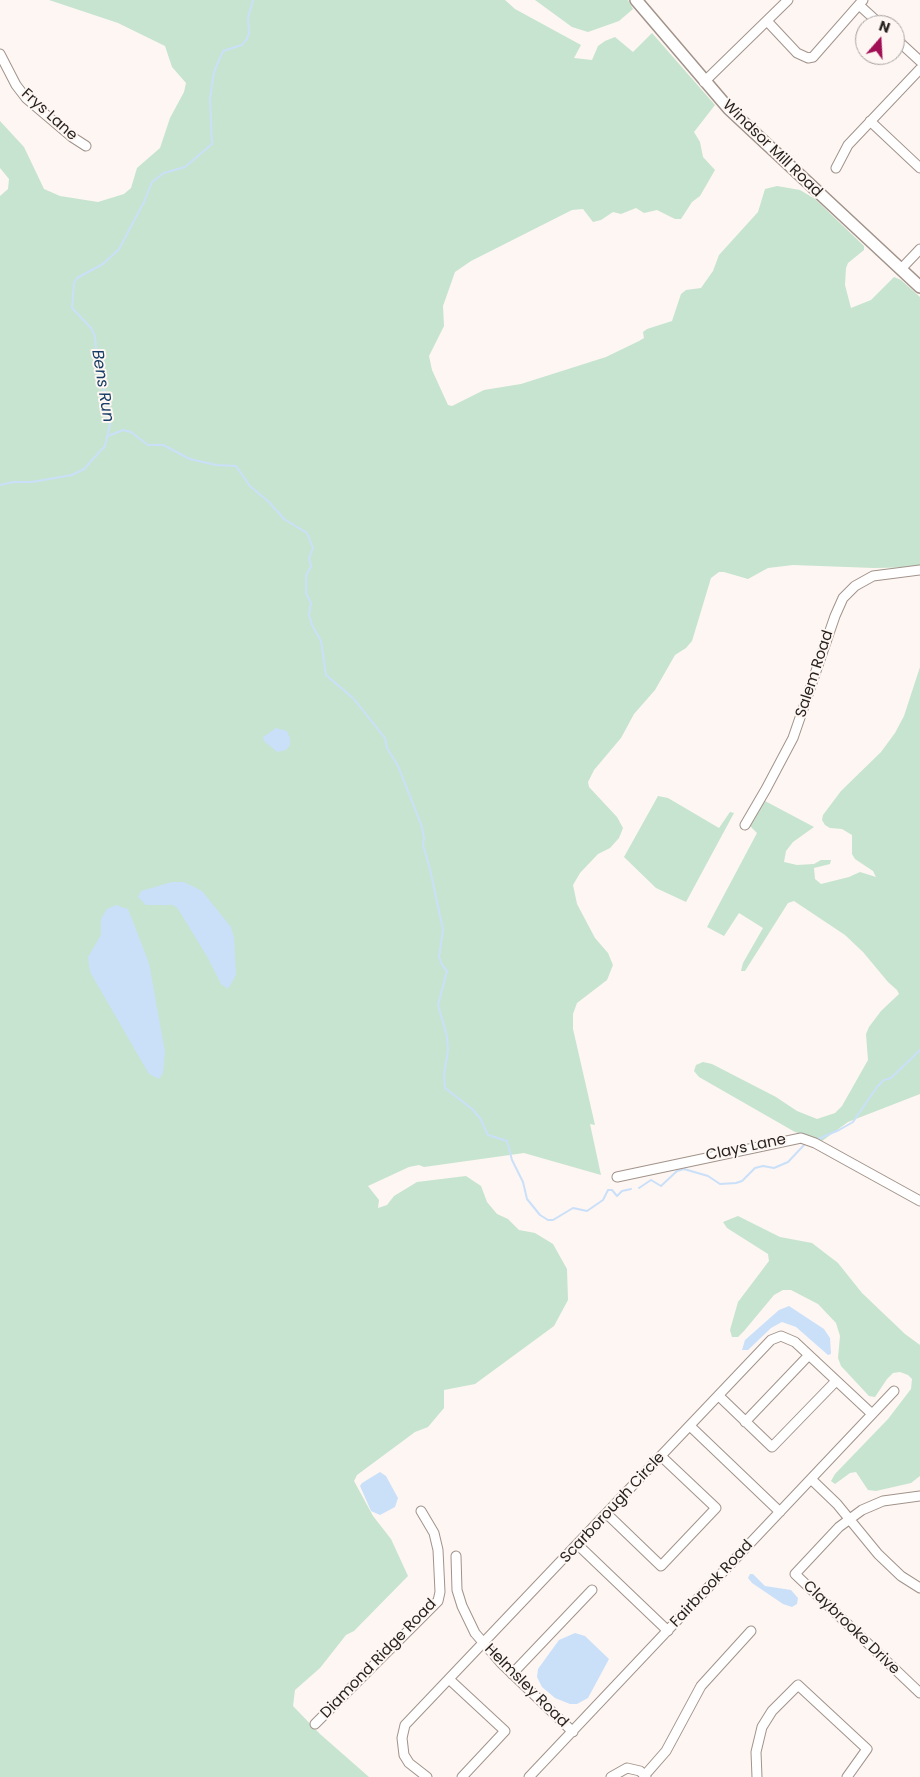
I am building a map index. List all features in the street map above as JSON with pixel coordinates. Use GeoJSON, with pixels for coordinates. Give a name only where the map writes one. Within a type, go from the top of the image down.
{"type":"FeatureCollection","features":[{"type":"Feature","properties":{"kind":"main road","name":"Windsor Mill Road"},"geometry":{"type":"LineString","coordinates":[[636,0],[704,82],[742,121],[920,287]]}},
{"type":"Feature","properties":{"kind":"street"},"geometry":{"type":"LineString","coordinates":[[704,82],[788,0]]}},
{"type":"Feature","properties":{"kind":"street"},"geometry":{"type":"LineString","coordinates":[[767,21],[798,53],[808,58],[813,57],[861,2],[872,15]]}},
{"type":"Feature","properties":{"kind":"street"},"geometry":{"type":"LineString","coordinates":[[905,47],[920,61]]}},
{"type":"Feature","properties":{"kind":"street","name":"Frys Lane"},"geometry":{"type":"LineString","coordinates":[[0,54],[16,86],[26,98],[72,137],[86,146]]}},
{"type":"Feature","properties":{"kind":"street"},"geometry":{"type":"LineString","coordinates":[[836,168],[842,152],[920,69]]}},
{"type":"Feature","properties":{"kind":"street"},"geometry":{"type":"LineString","coordinates":[[870,121],[920,168]]}},
{"type":"Feature","properties":{"kind":"street"},"geometry":{"type":"LineString","coordinates":[[901,269],[920,249]]}},
{"type":"Feature","properties":{"kind":"street","name":"Salem Road"},"geometry":{"type":"LineString","coordinates":[[744,825],[766,789],[793,738],[834,616],[843,598],[855,586],[872,576],[920,570]]}},
{"type":"Feature","properties":{"kind":"street","name":"Clays Lane"},"geometry":{"type":"LineString","coordinates":[[617,1177],[801,1138],[808,1139],[920,1202]]}},
{"type":"Feature","properties":{"kind":"street","name":"Scarborough Circle"},"geometry":{"type":"LineString","coordinates":[[427,1777],[409,1763],[404,1755],[403,1731],[409,1721],[775,1338],[781,1336],[790,1338],[872,1414]]}},
{"type":"Feature","properties":{"kind":"street"},"geometry":{"type":"LineString","coordinates":[[746,1422],[809,1355]]}},
{"type":"Feature","properties":{"kind":"street"},"geometry":{"type":"LineString","coordinates":[[719,1396],[772,1447],[836,1380]]}},
{"type":"Feature","properties":{"kind":"street","name":"Fairbrook Road"},"geometry":{"type":"LineString","coordinates":[[529,1777],[894,1391]]}},
{"type":"Feature","properties":{"kind":"street"},"geometry":{"type":"LineString","coordinates":[[690,1426],[780,1512]]}},
{"type":"Feature","properties":{"kind":"street"},"geometry":{"type":"LineString","coordinates":[[607,1514],[661,1566],[716,1508],[662,1457]]}},
{"type":"Feature","properties":{"kind":"street"},"geometry":{"type":"LineString","coordinates":[[811,1479],[849,1519],[878,1554],[901,1576],[920,1588]]}},
{"type":"Feature","properties":{"kind":"street"},"geometry":{"type":"LineString","coordinates":[[849,1519],[872,1504],[897,1498],[920,1496]]}},
{"type":"Feature","properties":{"kind":"street","name":"Diamond Ridge Road"},"geometry":{"type":"LineString","coordinates":[[315,1724],[436,1604],[440,1592],[436,1540],[421,1511]]}},
{"type":"Feature","properties":{"kind":"street","name":"Claybrooke Drive"},"geometry":{"type":"LineString","coordinates":[[849,1519],[839,1527],[795,1574],[920,1693]]}},
{"type":"Feature","properties":{"kind":"street"},"geometry":{"type":"LineString","coordinates":[[578,1545],[668,1631]]}},
{"type":"Feature","properties":{"kind":"street","name":"Helmsley Road"},"geometry":{"type":"LineString","coordinates":[[456,1556],[457,1590],[468,1620],[483,1644],[573,1732]]}},
{"type":"Feature","properties":{"kind":"street","name":"Diamond Ridge Road"},"geometry":{"type":"LineString","coordinates":[[440,1592],[457,1590]]}},
{"type":"Feature","properties":{"kind":"street"},"geometry":{"type":"LineString","coordinates":[[512,1674],[592,1590]]}},
{"type":"Feature","properties":{"kind":"street"},"geometry":{"type":"LineString","coordinates":[[611,1777],[627,1768],[634,1768],[645,1776],[666,1751],[701,1686],[750,1631]]}},
{"type":"Feature","properties":{"kind":"street"},"geometry":{"type":"LineString","coordinates":[[450,1680],[505,1731],[462,1777]]}},
{"type":"Feature","properties":{"kind":"street"},"geometry":{"type":"LineString","coordinates":[[757,1777],[756,1752],[762,1727],[772,1712],[798,1685],[866,1749],[847,1777]]}},
{"type":"Feature","properties":{"kind":"green space"},"geometry":{"type":"Polygon","coordinates":[[[49,0],[505,0],[515,9],[581,45],[574,58],[592,60],[598,46],[605,41],[615,37],[633,52],[652,33],[715,105],[694,132],[700,142],[703,157],[715,170],[700,196],[692,202],[681,219],[675,219],[657,210],[644,213],[636,208],[621,214],[613,212],[601,220],[593,222],[583,209],[572,210],[471,261],[455,272],[443,306],[444,326],[429,356],[432,370],[448,405],[452,406],[484,390],[521,384],[606,357],[644,338],[643,332],[647,329],[672,321],[681,294],[686,290],[701,288],[713,271],[719,255],[758,212],[765,189],[777,186],[800,190],[815,199],[864,246],[864,250],[848,263],[846,268],[845,285],[851,308],[871,300],[894,277],[901,280],[920,297],[920,567],[874,568],[793,565],[768,568],[748,579],[719,572],[711,578],[692,641],[686,648],[675,655],[655,690],[634,714],[621,738],[594,770],[588,782],[589,787],[617,817],[623,828],[619,838],[610,848],[598,854],[580,873],[573,885],[577,904],[595,938],[608,953],[613,965],[607,980],[577,1003],[573,1014],[573,1029],[595,1125],[590,1124],[601,1175],[524,1153],[424,1167],[419,1165],[409,1167],[368,1186],[379,1200],[378,1208],[387,1205],[394,1196],[417,1182],[466,1176],[481,1186],[487,1202],[497,1214],[508,1219],[519,1230],[535,1233],[553,1244],[567,1269],[568,1300],[554,1326],[475,1384],[444,1390],[444,1408],[428,1427],[415,1432],[357,1475],[354,1481],[373,1516],[391,1539],[408,1576],[354,1631],[346,1635],[320,1668],[295,1690],[293,1706],[320,1734],[369,1777],[0,1777],[0,196],[8,189],[9,179],[0,168],[0,121],[24,147],[44,189],[60,196],[98,202],[124,194],[131,188],[137,168],[160,148],[170,118],[184,92],[186,83],[172,67],[165,46],[118,23],[49,0]]]}},
{"type":"Feature","properties":{"kind":"green space"},"geometry":{"type":"Polygon","coordinates":[[[535,0],[628,0],[633,9],[619,21],[588,32],[572,27],[535,0]]]}},
{"type":"Feature","properties":{"kind":"green space"},"geometry":{"type":"Polygon","coordinates":[[[920,667],[920,1094],[848,1122],[822,1141],[795,1132],[699,1077],[694,1071],[696,1065],[703,1062],[712,1064],[776,1097],[797,1111],[817,1119],[835,1113],[842,1106],[868,1060],[866,1034],[869,1027],[881,1011],[899,994],[897,990],[845,935],[794,901],[788,903],[745,971],[741,971],[743,963],[763,928],[739,913],[724,936],[707,927],[757,833],[750,826],[765,801],[814,827],[793,842],[786,851],[784,862],[797,865],[831,860],[830,864],[814,868],[815,879],[821,884],[849,877],[860,872],[876,877],[873,871],[855,859],[852,854],[852,835],[842,829],[830,828],[825,825],[822,820],[823,815],[841,791],[881,752],[895,733],[904,716],[920,667]]]}},
{"type":"Feature","properties":{"kind":"green space"},"geometry":{"type":"Polygon","coordinates":[[[658,796],[668,798],[719,828],[730,812],[734,813],[686,902],[656,888],[624,857],[658,796]]]}},
{"type":"Feature","properties":{"kind":"green space"},"geometry":{"type":"Polygon","coordinates":[[[738,1216],[780,1237],[812,1243],[838,1263],[862,1293],[905,1334],[920,1345],[920,1476],[911,1483],[876,1491],[868,1490],[856,1472],[850,1473],[835,1484],[831,1481],[835,1474],[888,1419],[911,1389],[912,1379],[908,1375],[900,1372],[893,1373],[875,1397],[869,1396],[841,1366],[838,1358],[840,1336],[836,1323],[818,1304],[791,1290],[783,1290],[774,1295],[738,1337],[732,1337],[730,1330],[738,1302],[769,1261],[768,1254],[727,1228],[723,1222],[738,1216]]]}},
{"type":"Feature","properties":{"kind":"water"},"geometry":{"type":"Polygon","coordinates":[[[276,728],[287,731],[290,745],[286,750],[277,752],[264,741],[263,737],[276,728]]]}},
{"type":"Feature","properties":{"kind":"water"},"geometry":{"type":"Polygon","coordinates":[[[172,882],[184,882],[202,891],[231,927],[234,937],[236,975],[228,989],[221,984],[208,958],[178,909],[173,905],[146,905],[138,897],[141,891],[172,882]]]}},
{"type":"Feature","properties":{"kind":"water"},"geometry":{"type":"Polygon","coordinates":[[[116,905],[128,909],[149,963],[165,1052],[163,1073],[159,1079],[149,1074],[90,972],[88,957],[101,935],[101,919],[107,909],[116,905]]]}},
{"type":"Feature","properties":{"kind":"water"},"geometry":{"type":"Polygon","coordinates":[[[789,1306],[824,1329],[830,1338],[831,1354],[828,1355],[796,1327],[782,1322],[771,1328],[748,1350],[742,1350],[745,1340],[779,1310],[789,1306]]]}},
{"type":"Feature","properties":{"kind":"water"},"geometry":{"type":"Polygon","coordinates":[[[380,1472],[386,1476],[398,1498],[395,1507],[380,1515],[371,1511],[360,1486],[380,1472]]]}},
{"type":"Feature","properties":{"kind":"water"},"geometry":{"type":"Polygon","coordinates":[[[750,1574],[753,1574],[765,1586],[791,1590],[798,1598],[797,1604],[792,1607],[783,1604],[752,1583],[748,1578],[750,1574]]]}},
{"type":"Feature","properties":{"kind":"water"},"geometry":{"type":"Polygon","coordinates":[[[575,1633],[585,1636],[609,1659],[588,1698],[577,1704],[570,1704],[555,1698],[542,1687],[537,1677],[538,1669],[559,1640],[575,1633]]]}},
{"type":"Feature","properties":{"kind":"waterway","name":"Bens Run"},"geometry":{"type":"LineString","coordinates":[[0,485],[72,475],[84,469],[105,446],[110,424],[107,400],[98,372],[95,336],[91,328],[72,308],[74,283],[77,278],[103,264],[119,249],[144,202],[152,182],[164,173],[185,167],[212,144],[210,99],[214,72],[223,51],[242,45],[246,40],[249,34],[248,18],[253,0]]}},
{"type":"Feature","properties":{"kind":"waterway"},"geometry":{"type":"LineString","coordinates":[[108,436],[123,430],[131,432],[148,445],[163,445],[190,459],[216,465],[236,466],[250,486],[270,503],[284,519],[307,533],[313,548],[309,558],[311,566],[306,576],[306,593],[311,603],[309,615],[312,625],[321,641],[326,675],[353,698],[385,738],[387,748],[398,766],[421,824],[424,837],[423,845],[443,930],[439,957],[447,971],[438,1005],[447,1036],[448,1050],[444,1075],[445,1088],[472,1109],[480,1118],[488,1135],[507,1141],[512,1160],[523,1182],[527,1199],[540,1215],[548,1220],[553,1220],[573,1208],[587,1211],[603,1200],[608,1190],[612,1190],[617,1196],[622,1191],[631,1189]]}},
{"type":"Feature","properties":{"kind":"waterway"},"geometry":{"type":"LineString","coordinates":[[818,1139],[853,1122],[877,1087],[884,1080],[891,1078],[920,1050]]}},
{"type":"Feature","properties":{"kind":"waterway"},"geometry":{"type":"LineString","coordinates":[[639,1188],[651,1180],[661,1186],[677,1171],[684,1169],[708,1176],[720,1184],[736,1183],[742,1181],[755,1168],[763,1166],[774,1168],[788,1162],[805,1144]]}}]}
